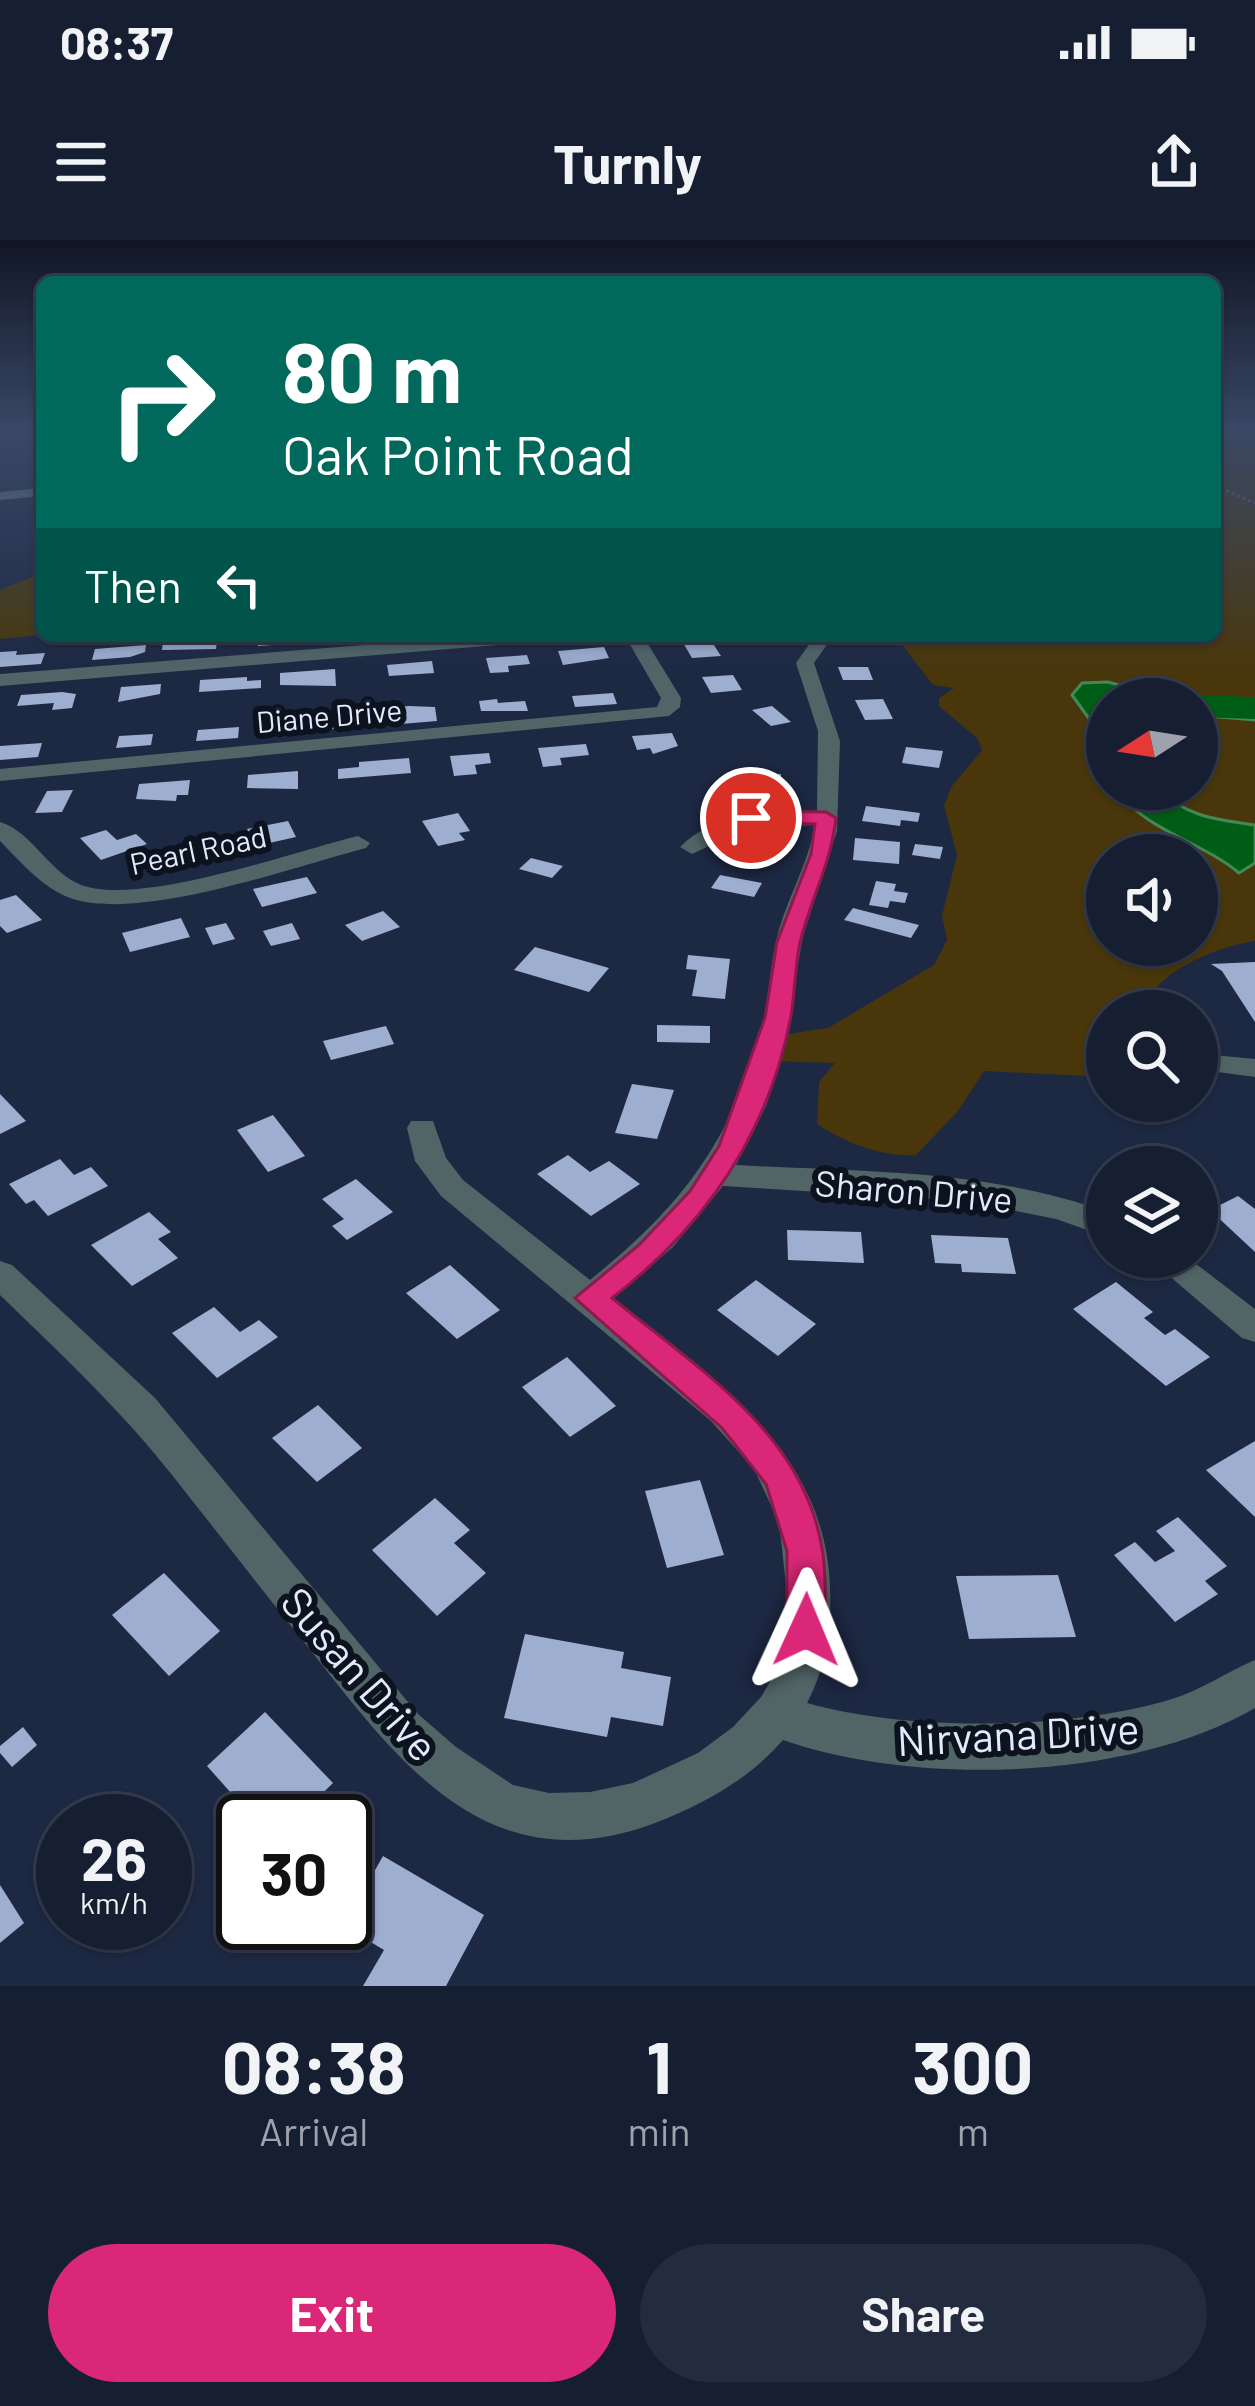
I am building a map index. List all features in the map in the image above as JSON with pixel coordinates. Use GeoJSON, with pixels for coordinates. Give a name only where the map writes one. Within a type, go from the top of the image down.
{"type":"FeatureCollection","features":[{"type":"Feature","properties":{"kind":"street"},"geometry":{"type":"LineString","coordinates":[[0,680],[471,642]]}},
{"type":"Feature","properties":{"kind":"street","name":"Diane Drive"},"geometry":{"type":"LineString","coordinates":[[0,776],[662,712],[670,707],[671,698],[638,642]]}},
{"type":"Feature","properties":{"kind":"street"},"geometry":{"type":"LineString","coordinates":[[591,1298],[665,1239],[717,1175],[763,1070],[778,1018],[789,942],[821,854],[826,818],[828,726],[806,669],[807,657],[819,642]]}},
{"type":"Feature","properties":{"kind":"street"},"geometry":{"type":"LineString","coordinates":[[692,848],[730,824],[751,818],[826,818]]}},
{"type":"Feature","properties":{"kind":"street","name":"Pearl Road"},"geometry":{"type":"LineString","coordinates":[[0,829],[71,889],[97,897],[141,894],[358,843]]}},
{"type":"Feature","properties":{"kind":"street"},"geometry":{"type":"LineString","coordinates":[[1218,1065],[1255,1069]]}},
{"type":"Feature","properties":{"kind":"street","name":"Susan Drive"},"geometry":{"type":"LineString","coordinates":[[0,1274],[142,1409],[401,1730],[471,1787],[513,1809],[564,1819],[614,1813],[662,1798],[743,1748],[776,1714],[796,1679],[809,1590],[806,1551],[782,1477],[734,1418],[452,1188],[431,1162],[422,1128]]}},
{"type":"Feature","properties":{"kind":"street","name":"Sharon Drive"},"geometry":{"type":"LineString","coordinates":[[717,1175],[994,1194],[1086,1217]]}},
{"type":"Feature","properties":{"kind":"street"},"geometry":{"type":"LineString","coordinates":[[1191,1278],[1255,1328]]}},
{"type":"Feature","properties":{"kind":"street","name":"Nirvana Drive"},"geometry":{"type":"LineString","coordinates":[[776,1714],[821,1731],[898,1742],[1060,1738],[1162,1725],[1206,1710],[1255,1682]]}},
{"type":"Feature","properties":{"kind":"shaded area"},"geometry":{"type":"Polygon","coordinates":[[[1221,510],[1255,510],[1255,941],[1218,950],[1218,834],[1086,834],[1086,966],[1184,966],[1155,990],[1086,990],[1086,1076],[984,1071],[958,1111],[916,1155],[890,1154],[817,1124],[819,1082],[835,1063],[772,1061],[781,1035],[828,1028],[934,965],[947,940],[942,916],[957,855],[944,805],[952,786],[982,750],[977,738],[939,706],[939,698],[954,688],[933,685],[900,642],[1221,642],[1221,510]]]}},
{"type":"Feature","properties":{"kind":"shaded area"},"geometry":{"type":"Polygon","coordinates":[[[36,575],[36,636],[0,639],[0,590],[36,575]]]}},
{"type":"Feature","properties":{"kind":"shaded area"},"geometry":{"type":"Polygon","coordinates":[[[1086,683],[1086,714],[1072,695],[1086,683]]]}},
{"type":"Feature","properties":{"kind":"shaded area"},"geometry":{"type":"Polygon","coordinates":[[[1218,702],[1255,707],[1255,720],[1218,717],[1218,702]]]}},
{"type":"Feature","properties":{"kind":"shaded area"},"geometry":{"type":"Polygon","coordinates":[[[1136,810],[1189,810],[1255,825],[1255,863],[1239,873],[1218,859],[1218,834],[1173,834],[1136,810]]]}},
{"type":"Feature","properties":{"kind":"building"},"geometry":{"type":"Polygon","coordinates":[[[163,642],[217,642],[216,649],[162,650],[163,642]]]}},
{"type":"Feature","properties":{"kind":"building"},"geometry":{"type":"Polygon","coordinates":[[[258,642],[300,643],[258,646],[258,642]]]}},
{"type":"Feature","properties":{"kind":"building"},"geometry":{"type":"Polygon","coordinates":[[[683,642],[712,642],[721,656],[692,658],[683,642]]]}},
{"type":"Feature","properties":{"kind":"building"},"geometry":{"type":"Polygon","coordinates":[[[146,645],[145,652],[130,657],[92,660],[95,649],[146,645]]]}},
{"type":"Feature","properties":{"kind":"building"},"geometry":{"type":"Polygon","coordinates":[[[604,647],[609,658],[563,665],[558,651],[604,647]]]}},
{"type":"Feature","properties":{"kind":"building"},"geometry":{"type":"Polygon","coordinates":[[[17,651],[16,655],[45,653],[41,664],[0,667],[0,652],[17,651]]]}},
{"type":"Feature","properties":{"kind":"building"},"geometry":{"type":"Polygon","coordinates":[[[527,655],[530,664],[490,673],[486,658],[527,655]]]}},
{"type":"Feature","properties":{"kind":"building"},"geometry":{"type":"Polygon","coordinates":[[[432,661],[434,673],[389,676],[387,665],[432,661]]]}},
{"type":"Feature","properties":{"kind":"building"},"geometry":{"type":"Polygon","coordinates":[[[838,667],[868,667],[873,680],[843,680],[838,667]]]}},
{"type":"Feature","properties":{"kind":"building"},"geometry":{"type":"Polygon","coordinates":[[[335,669],[336,686],[280,685],[280,673],[335,669]]]}},
{"type":"Feature","properties":{"kind":"building"},"geometry":{"type":"Polygon","coordinates":[[[733,675],[742,690],[711,693],[702,677],[733,675]]]}},
{"type":"Feature","properties":{"kind":"building"},"geometry":{"type":"Polygon","coordinates":[[[247,677],[247,681],[261,680],[261,688],[199,692],[200,680],[247,677]]]}},
{"type":"Feature","properties":{"kind":"building"},"geometry":{"type":"Polygon","coordinates":[[[161,684],[160,694],[118,702],[121,687],[161,684]]]}},
{"type":"Feature","properties":{"kind":"building"},"geometry":{"type":"Polygon","coordinates":[[[613,693],[617,704],[575,707],[572,696],[613,693]]]}},
{"type":"Feature","properties":{"kind":"building"},"geometry":{"type":"Polygon","coordinates":[[[76,694],[72,708],[52,710],[54,703],[17,706],[21,695],[76,694]]]}},
{"type":"Feature","properties":{"kind":"building"},"geometry":{"type":"Polygon","coordinates":[[[497,699],[498,703],[525,701],[528,711],[481,711],[479,701],[497,699]]]}},
{"type":"Feature","properties":{"kind":"building"},"geometry":{"type":"Polygon","coordinates":[[[883,699],[893,719],[865,720],[855,700],[883,699]]]}},
{"type":"Feature","properties":{"kind":"building"},"geometry":{"type":"Polygon","coordinates":[[[772,706],[791,722],[771,726],[752,710],[772,706]]]}},
{"type":"Feature","properties":{"kind":"building"},"geometry":{"type":"Polygon","coordinates":[[[435,707],[437,721],[389,725],[387,708],[435,707]]]}},
{"type":"Feature","properties":{"kind":"building"},"geometry":{"type":"Polygon","coordinates":[[[344,712],[345,728],[299,732],[299,721],[344,712]]]}},
{"type":"Feature","properties":{"kind":"building"},"geometry":{"type":"Polygon","coordinates":[[[239,727],[238,738],[196,741],[198,730],[239,727]]]}},
{"type":"Feature","properties":{"kind":"building"},"geometry":{"type":"Polygon","coordinates":[[[672,733],[678,746],[653,754],[650,748],[637,750],[632,736],[672,733]]]}},
{"type":"Feature","properties":{"kind":"building"},"geometry":{"type":"Polygon","coordinates":[[[153,734],[151,745],[116,748],[119,736],[153,734]]]}},
{"type":"Feature","properties":{"kind":"building"},"geometry":{"type":"Polygon","coordinates":[[[42,743],[38,757],[0,760],[0,746],[42,743]]]}},
{"type":"Feature","properties":{"kind":"building"},"geometry":{"type":"Polygon","coordinates":[[[586,744],[589,755],[560,758],[562,765],[543,767],[538,748],[586,744]]]}},
{"type":"Feature","properties":{"kind":"building"},"geometry":{"type":"Polygon","coordinates":[[[906,747],[943,751],[939,768],[902,763],[906,747]]]}},
{"type":"Feature","properties":{"kind":"building"},"geometry":{"type":"Polygon","coordinates":[[[489,753],[491,763],[475,765],[477,774],[454,776],[450,756],[489,753]]]}},
{"type":"Feature","properties":{"kind":"building"},"geometry":{"type":"Polygon","coordinates":[[[409,758],[411,773],[338,779],[338,769],[359,767],[359,762],[409,758]]]}},
{"type":"Feature","properties":{"kind":"building"},"geometry":{"type":"Polygon","coordinates":[[[298,771],[298,789],[247,788],[248,775],[298,771]]]}},
{"type":"Feature","properties":{"kind":"building"},"geometry":{"type":"Polygon","coordinates":[[[731,772],[781,774],[781,788],[731,786],[731,772]]]}},
{"type":"Feature","properties":{"kind":"building"},"geometry":{"type":"Polygon","coordinates":[[[190,780],[188,795],[177,795],[176,801],[136,799],[139,784],[190,780]]]}},
{"type":"Feature","properties":{"kind":"building"},"geometry":{"type":"Polygon","coordinates":[[[73,790],[62,812],[35,813],[47,791],[73,790]]]}},
{"type":"Feature","properties":{"kind":"building"},"geometry":{"type":"Polygon","coordinates":[[[866,806],[920,813],[918,822],[901,820],[900,826],[862,821],[866,806]]]}},
{"type":"Feature","properties":{"kind":"building"},"geometry":{"type":"Polygon","coordinates":[[[458,813],[470,831],[459,833],[465,840],[438,846],[422,821],[458,813]]]}},
{"type":"Feature","properties":{"kind":"building"},"geometry":{"type":"Polygon","coordinates":[[[288,821],[296,837],[256,846],[247,829],[288,821]]]}},
{"type":"Feature","properties":{"kind":"building"},"geometry":{"type":"Polygon","coordinates":[[[106,830],[117,840],[136,834],[147,844],[101,860],[80,838],[106,830]]]}},
{"type":"Feature","properties":{"kind":"building"},"geometry":{"type":"Polygon","coordinates":[[[746,837],[781,841],[779,851],[770,850],[767,862],[741,859],[746,837]]]}},
{"type":"Feature","properties":{"kind":"building"},"geometry":{"type":"Polygon","coordinates":[[[855,838],[900,842],[899,864],[853,860],[855,838]]]}},
{"type":"Feature","properties":{"kind":"building"},"geometry":{"type":"Polygon","coordinates":[[[915,844],[943,847],[940,859],[912,855],[915,844]]]}},
{"type":"Feature","properties":{"kind":"building"},"geometry":{"type":"Polygon","coordinates":[[[531,858],[563,866],[552,878],[519,869],[531,858]]]}},
{"type":"Feature","properties":{"kind":"building"},"geometry":{"type":"Polygon","coordinates":[[[720,875],[762,883],[754,897],[711,888],[720,875]]]}},
{"type":"Feature","properties":{"kind":"building"},"geometry":{"type":"Polygon","coordinates":[[[307,877],[317,893],[262,907],[253,889],[307,877]]]}},
{"type":"Feature","properties":{"kind":"building"},"geometry":{"type":"Polygon","coordinates":[[[876,881],[896,884],[894,891],[908,893],[905,903],[890,901],[888,908],[869,905],[876,881]]]}},
{"type":"Feature","properties":{"kind":"building"},"geometry":{"type":"Polygon","coordinates":[[[16,895],[42,920],[7,933],[0,926],[0,900],[16,895]]]}},
{"type":"Feature","properties":{"kind":"building"},"geometry":{"type":"Polygon","coordinates":[[[853,908],[919,925],[911,938],[844,920],[853,908]]]}},
{"type":"Feature","properties":{"kind":"building"},"geometry":{"type":"Polygon","coordinates":[[[383,911],[400,927],[362,941],[345,925],[383,911]]]}},
{"type":"Feature","properties":{"kind":"building"},"geometry":{"type":"Polygon","coordinates":[[[181,918],[190,937],[130,952],[122,933],[181,918]]]}},
{"type":"Feature","properties":{"kind":"building"},"geometry":{"type":"Polygon","coordinates":[[[226,923],[235,939],[213,945],[205,928],[226,923]]]}},
{"type":"Feature","properties":{"kind":"building"},"geometry":{"type":"Polygon","coordinates":[[[292,923],[300,939],[271,946],[263,931],[292,923]]]}},
{"type":"Feature","properties":{"kind":"building"},"geometry":{"type":"Polygon","coordinates":[[[535,947],[609,968],[589,992],[514,970],[535,947]]]}},
{"type":"Feature","properties":{"kind":"building"},"geometry":{"type":"Polygon","coordinates":[[[688,955],[730,959],[725,999],[692,996],[697,970],[686,969],[688,955]]]}},
{"type":"Feature","properties":{"kind":"building"},"geometry":{"type":"Polygon","coordinates":[[[1255,962],[1255,1022],[1214,966],[1255,962]]]}},
{"type":"Feature","properties":{"kind":"building"},"geometry":{"type":"Polygon","coordinates":[[[657,1025],[710,1026],[710,1043],[657,1042],[657,1025]]]}},
{"type":"Feature","properties":{"kind":"building"},"geometry":{"type":"Polygon","coordinates":[[[386,1026],[394,1044],[331,1060],[323,1041],[386,1026]]]}},
{"type":"Feature","properties":{"kind":"building"},"geometry":{"type":"Polygon","coordinates":[[[632,1084],[674,1090],[657,1139],[615,1133],[632,1084]]]}},
{"type":"Feature","properties":{"kind":"building"},"geometry":{"type":"Polygon","coordinates":[[[0,1094],[26,1121],[0,1134],[0,1094]]]}},
{"type":"Feature","properties":{"kind":"building"},"geometry":{"type":"Polygon","coordinates":[[[273,1115],[305,1156],[268,1172],[237,1130],[273,1115]]]}},
{"type":"Feature","properties":{"kind":"building"},"geometry":{"type":"Polygon","coordinates":[[[568,1155],[590,1172],[609,1161],[640,1184],[591,1216],[537,1174],[568,1155]]]}},
{"type":"Feature","properties":{"kind":"building"},"geometry":{"type":"Polygon","coordinates":[[[60,1159],[74,1175],[91,1167],[108,1186],[48,1216],[34,1200],[26,1204],[9,1184],[60,1159]]]}},
{"type":"Feature","properties":{"kind":"building"},"geometry":{"type":"Polygon","coordinates":[[[356,1179],[393,1212],[347,1240],[332,1226],[344,1219],[322,1199],[356,1179]]]}},
{"type":"Feature","properties":{"kind":"building"},"geometry":{"type":"Polygon","coordinates":[[[1238,1196],[1255,1209],[1255,1252],[1218,1217],[1218,1206],[1238,1196]]]}},
{"type":"Feature","properties":{"kind":"building"},"geometry":{"type":"Polygon","coordinates":[[[149,1212],[171,1232],[158,1239],[178,1258],[132,1286],[91,1245],[149,1212]]]}},
{"type":"Feature","properties":{"kind":"building"},"geometry":{"type":"Polygon","coordinates":[[[787,1230],[861,1232],[864,1263],[788,1260],[787,1230]]]}},
{"type":"Feature","properties":{"kind":"building"},"geometry":{"type":"Polygon","coordinates":[[[931,1235],[1008,1238],[1016,1274],[962,1272],[961,1264],[935,1263],[931,1235]]]}},
{"type":"Feature","properties":{"kind":"building"},"geometry":{"type":"Polygon","coordinates":[[[450,1265],[500,1310],[457,1339],[406,1293],[450,1265]]]}},
{"type":"Feature","properties":{"kind":"building"},"geometry":{"type":"Polygon","coordinates":[[[756,1280],[816,1324],[778,1356],[717,1310],[756,1280]]]}},
{"type":"Feature","properties":{"kind":"building"},"geometry":{"type":"Polygon","coordinates":[[[1116,1282],[1153,1312],[1144,1318],[1165,1335],[1175,1329],[1210,1357],[1166,1386],[1073,1309],[1116,1282]]]}},
{"type":"Feature","properties":{"kind":"building"},"geometry":{"type":"Polygon","coordinates":[[[214,1307],[240,1332],[259,1320],[278,1337],[217,1378],[172,1333],[214,1307]]]}},
{"type":"Feature","properties":{"kind":"building"},"geometry":{"type":"Polygon","coordinates":[[[567,1357],[616,1406],[570,1437],[522,1387],[567,1357]]]}},
{"type":"Feature","properties":{"kind":"building"},"geometry":{"type":"Polygon","coordinates":[[[318,1405],[362,1448],[317,1482],[272,1438],[318,1405]]]}},
{"type":"Feature","properties":{"kind":"building"},"geometry":{"type":"Polygon","coordinates":[[[1255,1441],[1255,1517],[1206,1470],[1255,1441]]]}},
{"type":"Feature","properties":{"kind":"building"},"geometry":{"type":"Polygon","coordinates":[[[700,1480],[724,1555],[667,1568],[645,1491],[700,1480]]]}},
{"type":"Feature","properties":{"kind":"building"},"geometry":{"type":"Polygon","coordinates":[[[435,1498],[470,1530],[454,1543],[486,1573],[437,1616],[372,1550],[435,1498]]]}},
{"type":"Feature","properties":{"kind":"building"},"geometry":{"type":"Polygon","coordinates":[[[1178,1517],[1227,1566],[1205,1581],[1218,1594],[1175,1622],[1114,1555],[1135,1542],[1155,1562],[1175,1551],[1156,1531],[1178,1517]]]}},
{"type":"Feature","properties":{"kind":"building"},"geometry":{"type":"Polygon","coordinates":[[[164,1573],[220,1631],[169,1676],[112,1615],[164,1573]]]}},
{"type":"Feature","properties":{"kind":"building"},"geometry":{"type":"Polygon","coordinates":[[[1058,1575],[1076,1637],[969,1639],[956,1576],[1058,1575]]]}},
{"type":"Feature","properties":{"kind":"building"},"geometry":{"type":"Polygon","coordinates":[[[525,1634],[624,1652],[621,1668],[671,1677],[663,1726],[611,1717],[607,1737],[504,1718],[525,1634]]]}},
{"type":"Feature","properties":{"kind":"building"},"geometry":{"type":"Polygon","coordinates":[[[265,1712],[333,1783],[322,1794],[232,1794],[207,1766],[265,1712]]]}},
{"type":"Feature","properties":{"kind":"building"},"geometry":{"type":"Polygon","coordinates":[[[23,1727],[37,1745],[12,1767],[0,1746],[23,1727]]]}},
{"type":"Feature","properties":{"kind":"building"},"geometry":{"type":"Polygon","coordinates":[[[383,1856],[484,1915],[446,1986],[363,1986],[384,1950],[372,1943],[372,1875],[383,1856]]]}},
{"type":"Feature","properties":{"kind":"building"},"geometry":{"type":"Polygon","coordinates":[[[0,1885],[24,1923],[0,1943],[0,1885]]]}},
{"type":"Feature","properties":{"kind":"waterway"},"geometry":{"type":"LineString","coordinates":[[1218,707],[1255,708]]}},
{"type":"Feature","properties":{"kind":"route"},"geometry":{"type":"LineString","coordinates":[[751,818],[826,818],[821,854],[789,942],[778,1018],[763,1070],[733,1147],[700,1198],[650,1252],[591,1298],[734,1418],[782,1477],[806,1551],[806,1630]]}}]}
